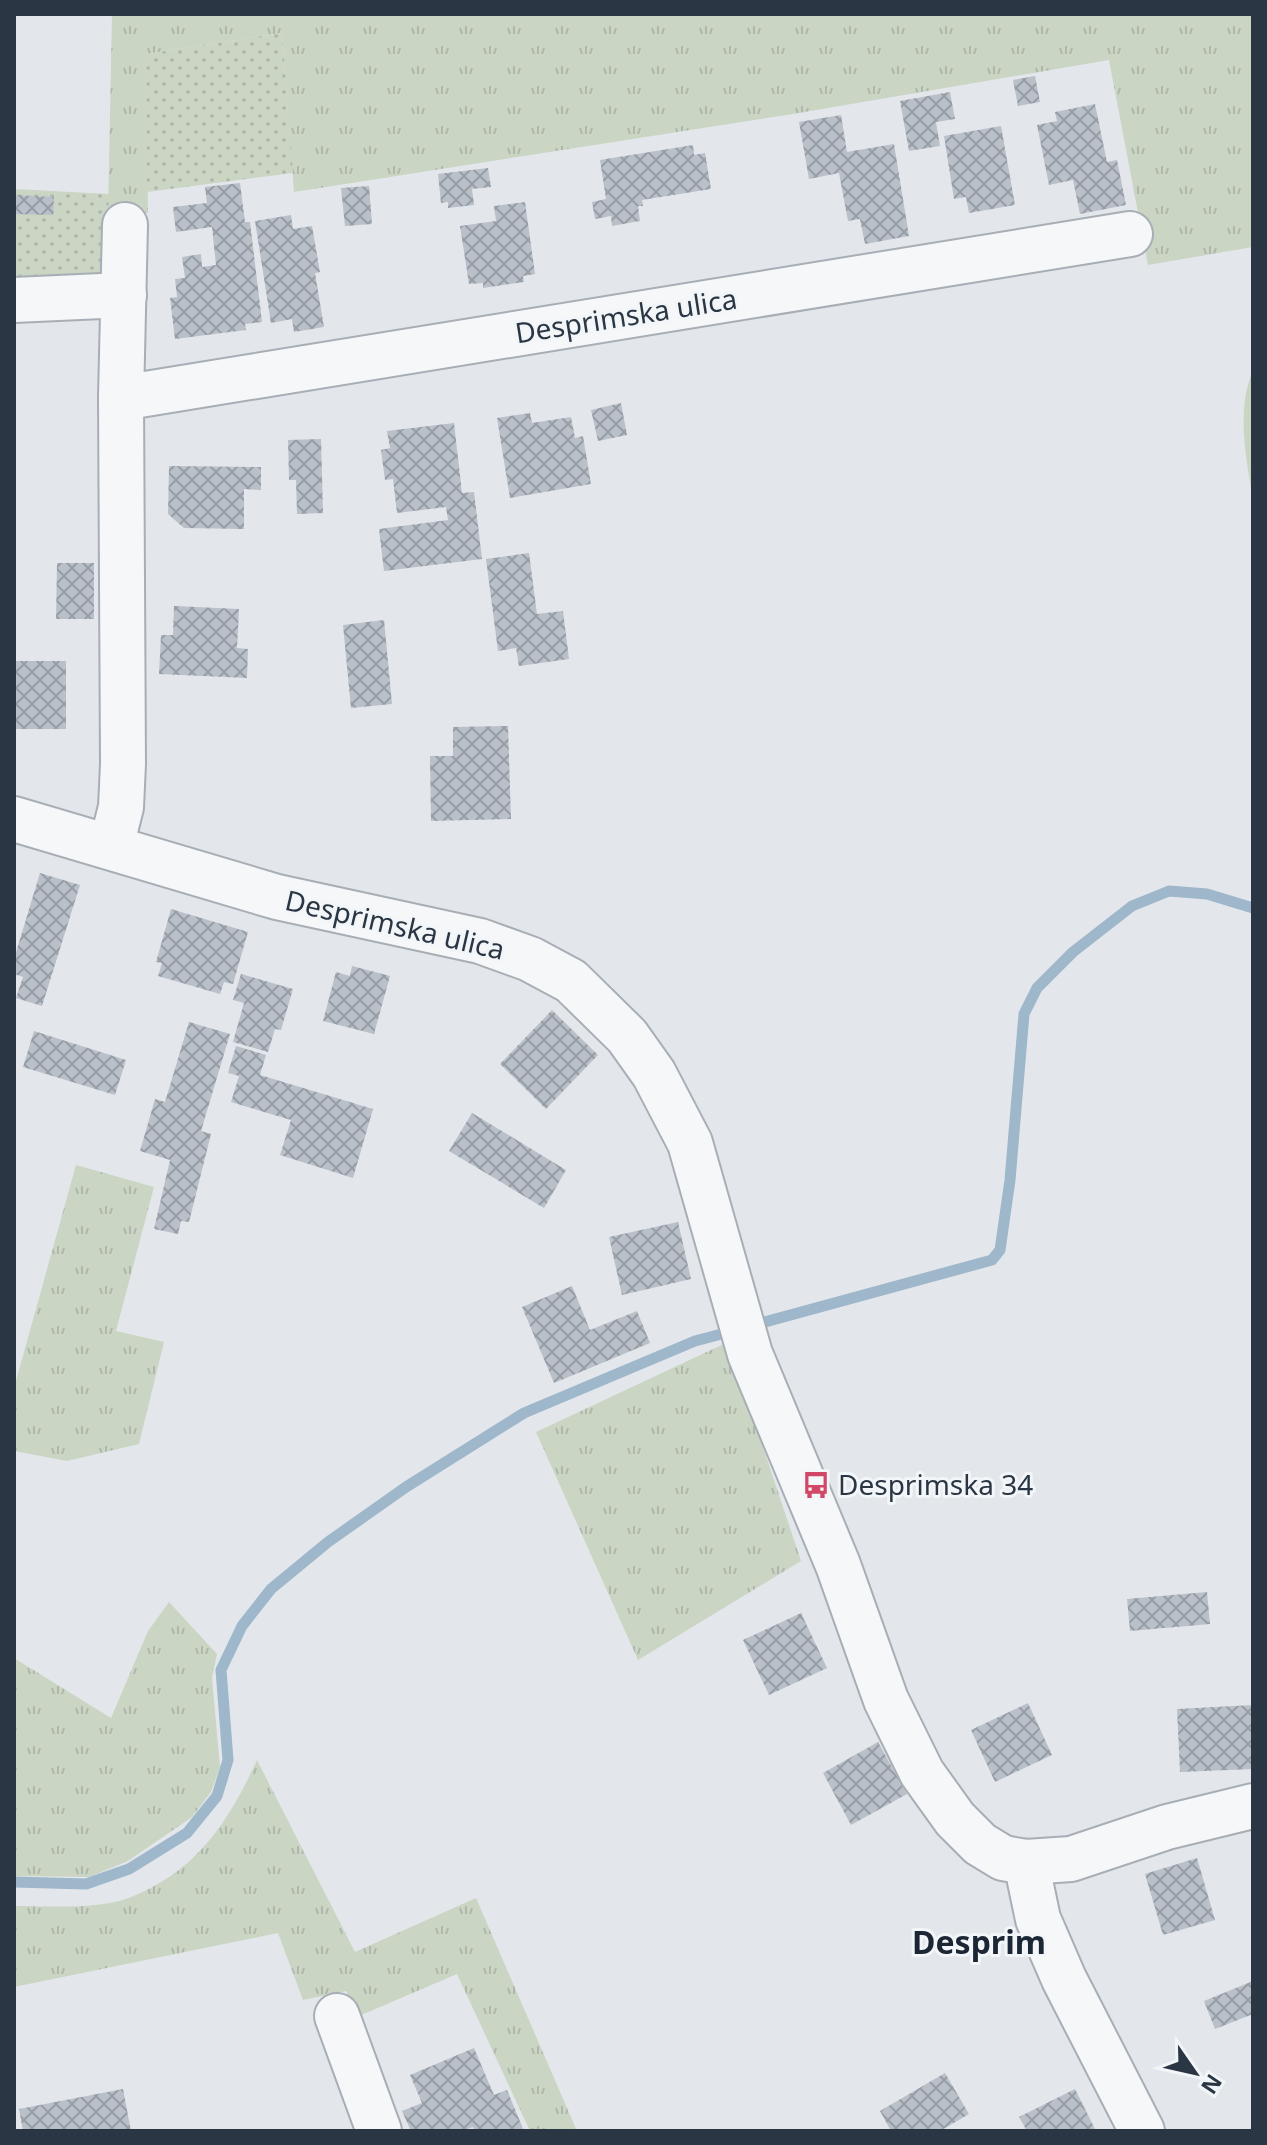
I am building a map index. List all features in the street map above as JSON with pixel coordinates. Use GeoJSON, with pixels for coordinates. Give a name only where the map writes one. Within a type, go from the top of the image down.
{"type":"FeatureCollection","features":[{"type":"Feature","properties":{"kind":"street"},"geometry":{"type":"LineString","coordinates":[[111,847],[121,807],[123,764],[121,398],[125,225]]}},
{"type":"Feature","properties":{"kind":"street","name":"Desprimska ulica"},"geometry":{"type":"LineString","coordinates":[[121,398],[1130,234]]}},
{"type":"Feature","properties":{"kind":"street"},"geometry":{"type":"LineString","coordinates":[[14,300],[124,295]]}},
{"type":"Feature","properties":{"kind":"street","name":"Desprimska ulica"},"geometry":{"type":"LineString","coordinates":[[14,819],[277,897],[480,941],[530,959],[571,981],[627,1036],[654,1074],[690,1143],[750,1354],[838,1565],[886,1700],[922,1773],[955,1819],[980,1844],[1003,1858],[1026,1862]]}},
{"type":"Feature","properties":{"kind":"street"},"geometry":{"type":"LineString","coordinates":[[1142,2131],[1064,1979],[1038,1919],[1026,1862],[1071,1859],[1167,1827],[1253,1806]]}},
{"type":"Feature","properties":{"kind":"street"},"geometry":{"type":"LineString","coordinates":[[337,2016],[379,2131]]}},
{"type":"Feature","properties":{"kind":"green space"},"geometry":{"type":"Polygon","coordinates":[[[112,14],[1253,14],[1253,247],[1148,265],[1109,60],[793,114],[294,192],[282,33],[146,54],[148,213],[108,215],[112,14]]]}},
{"type":"Feature","properties":{"kind":"green space"},"geometry":{"type":"Polygon","coordinates":[[[282,33],[293,173],[147,192],[146,54],[282,33]]]}},
{"type":"Feature","properties":{"kind":"green space"},"geometry":{"type":"Polygon","coordinates":[[[14,189],[109,194],[106,284],[14,284],[14,189]]]}},
{"type":"Feature","properties":{"kind":"green space"},"geometry":{"type":"Polygon","coordinates":[[[1253,370],[1253,499],[1245,450],[1244,417],[1253,370]]]}},
{"type":"Feature","properties":{"kind":"green space"},"geometry":{"type":"Polygon","coordinates":[[[76,1165],[154,1187],[116,1331],[164,1342],[139,1444],[67,1461],[14,1451],[14,1388],[76,1165]]]}},
{"type":"Feature","properties":{"kind":"green space"},"geometry":{"type":"Polygon","coordinates":[[[728,1342],[801,1561],[638,1660],[536,1432],[728,1342]]]}},
{"type":"Feature","properties":{"kind":"green space"},"geometry":{"type":"Polygon","coordinates":[[[169,1602],[217,1654],[212,1678],[220,1767],[211,1792],[192,1817],[128,1861],[89,1877],[14,1876],[14,1658],[111,1718],[148,1631],[169,1602]]]}},
{"type":"Feature","properties":{"kind":"green space"},"geometry":{"type":"Polygon","coordinates":[[[257,1760],[355,1952],[476,1898],[577,2131],[530,2131],[457,1974],[359,2016],[346,1991],[303,2000],[278,1933],[14,1987],[14,1906],[105,1904],[154,1886],[175,1873],[208,1842],[235,1803],[257,1760]]]}},
{"type":"Feature","properties":{"kind":"building"},"geometry":{"type":"Polygon","coordinates":[[[1035,76],[1040,102],[1018,106],[1013,80],[1035,76]]]}},
{"type":"Feature","properties":{"kind":"building"},"geometry":{"type":"Polygon","coordinates":[[[950,92],[955,119],[936,122],[940,146],[909,151],[900,101],[950,92]]]}},
{"type":"Feature","properties":{"kind":"building"},"geometry":{"type":"Polygon","coordinates":[[[1095,104],[1107,162],[1117,160],[1126,205],[1080,214],[1073,180],[1049,185],[1037,125],[1057,121],[1055,112],[1095,104]]]}},
{"type":"Feature","properties":{"kind":"building"},"geometry":{"type":"Polygon","coordinates":[[[841,115],[847,152],[894,144],[909,236],[865,244],[860,219],[848,221],[839,173],[809,179],[799,122],[841,115]]]}},
{"type":"Feature","properties":{"kind":"building"},"geometry":{"type":"Polygon","coordinates":[[[1001,126],[1015,205],[969,213],[966,197],[954,199],[944,136],[1001,126]]]}},
{"type":"Feature","properties":{"kind":"building"},"geometry":{"type":"Polygon","coordinates":[[[693,145],[694,155],[705,153],[711,189],[642,200],[643,206],[638,206],[640,221],[612,226],[611,216],[595,219],[592,202],[606,199],[600,160],[693,145]]]}},
{"type":"Feature","properties":{"kind":"building"},"geometry":{"type":"Polygon","coordinates":[[[488,168],[491,187],[472,189],[474,205],[448,208],[448,202],[441,203],[438,174],[488,168]]]}},
{"type":"Feature","properties":{"kind":"building"},"geometry":{"type":"Polygon","coordinates":[[[240,183],[245,222],[250,222],[262,322],[245,324],[246,330],[175,339],[170,298],[177,297],[175,279],[185,278],[182,257],[201,254],[202,267],[216,265],[212,227],[176,232],[173,207],[207,203],[205,187],[240,183]]]}},
{"type":"Feature","properties":{"kind":"building"},"geometry":{"type":"Polygon","coordinates":[[[369,186],[372,224],[345,226],[341,188],[369,186]]]}},
{"type":"Feature","properties":{"kind":"building"},"geometry":{"type":"Polygon","coordinates":[[[14,195],[54,197],[53,215],[14,214],[14,195]]]}},
{"type":"Feature","properties":{"kind":"building"},"geometry":{"type":"Polygon","coordinates":[[[525,202],[535,274],[523,276],[524,282],[483,288],[483,283],[469,284],[460,226],[496,221],[494,206],[525,202]]]}},
{"type":"Feature","properties":{"kind":"building"},"geometry":{"type":"Polygon","coordinates":[[[291,215],[293,229],[312,226],[320,272],[315,273],[324,327],[294,332],[292,319],[271,323],[255,221],[291,215]]]}},
{"type":"Feature","properties":{"kind":"building"},"geometry":{"type":"Polygon","coordinates":[[[621,403],[627,435],[598,441],[591,410],[621,403]]]}},
{"type":"Feature","properties":{"kind":"building"},"geometry":{"type":"Polygon","coordinates":[[[530,413],[532,423],[571,417],[575,438],[583,436],[591,484],[510,498],[497,418],[530,413]]]}},
{"type":"Feature","properties":{"kind":"building"},"geometry":{"type":"Polygon","coordinates":[[[454,423],[462,493],[474,492],[482,559],[384,571],[379,529],[448,520],[446,507],[397,513],[393,479],[385,480],[381,450],[390,448],[387,431],[454,423]]]}},
{"type":"Feature","properties":{"kind":"building"},"geometry":{"type":"Polygon","coordinates":[[[321,439],[323,513],[297,514],[296,480],[289,480],[288,440],[321,439]]]}},
{"type":"Feature","properties":{"kind":"building"},"geometry":{"type":"Polygon","coordinates":[[[169,466],[261,467],[261,490],[244,489],[244,529],[184,528],[168,514],[169,466]]]}},
{"type":"Feature","properties":{"kind":"building"},"geometry":{"type":"Polygon","coordinates":[[[529,553],[537,614],[563,611],[569,659],[519,666],[516,648],[498,651],[486,559],[529,553]]]}},
{"type":"Feature","properties":{"kind":"building"},"geometry":{"type":"Polygon","coordinates":[[[57,563],[94,563],[94,619],[56,619],[57,563]]]}},
{"type":"Feature","properties":{"kind":"building"},"geometry":{"type":"Polygon","coordinates":[[[174,606],[239,609],[237,648],[248,649],[247,678],[159,674],[161,635],[173,635],[174,606]]]}},
{"type":"Feature","properties":{"kind":"building"},"geometry":{"type":"Polygon","coordinates":[[[384,620],[392,704],[351,708],[343,625],[384,620]]]}},
{"type":"Feature","properties":{"kind":"building"},"geometry":{"type":"Polygon","coordinates":[[[14,661],[66,661],[66,729],[14,729],[14,661]]]}},
{"type":"Feature","properties":{"kind":"building"},"geometry":{"type":"Polygon","coordinates":[[[508,726],[511,819],[431,821],[430,756],[453,756],[453,727],[508,726]]]}},
{"type":"Feature","properties":{"kind":"building"},"geometry":{"type":"Polygon","coordinates":[[[40,873],[80,885],[42,1006],[16,998],[23,977],[14,974],[14,959],[40,873]]]}},
{"type":"Feature","properties":{"kind":"building"},"geometry":{"type":"Polygon","coordinates":[[[171,909],[248,932],[233,984],[224,982],[220,994],[158,976],[162,963],[156,962],[171,909]]]}},
{"type":"Feature","properties":{"kind":"building"},"geometry":{"type":"Polygon","coordinates":[[[352,966],[390,976],[374,1034],[323,1021],[336,972],[350,976],[352,966]]]}},
{"type":"Feature","properties":{"kind":"building"},"geometry":{"type":"Polygon","coordinates":[[[241,974],[293,989],[281,1030],[275,1029],[268,1052],[233,1042],[244,1003],[233,1000],[241,974]]]}},
{"type":"Feature","properties":{"kind":"building"},"geometry":{"type":"Polygon","coordinates":[[[552,1010],[598,1055],[546,1109],[500,1064],[552,1010]]]}},
{"type":"Feature","properties":{"kind":"building"},"geometry":{"type":"Polygon","coordinates":[[[189,1022],[230,1034],[201,1131],[211,1134],[189,1222],[181,1221],[178,1234],[154,1229],[170,1160],[140,1151],[155,1099],[165,1102],[189,1022]]]}},
{"type":"Feature","properties":{"kind":"building"},"geometry":{"type":"Polygon","coordinates":[[[34,1031],[126,1060],[115,1095],[23,1067],[34,1031]]]}},
{"type":"Feature","properties":{"kind":"building"},"geometry":{"type":"Polygon","coordinates":[[[236,1046],[266,1055],[260,1075],[373,1109],[353,1178],[280,1155],[291,1120],[231,1102],[239,1076],[228,1073],[236,1046]]]}},
{"type":"Feature","properties":{"kind":"building"},"geometry":{"type":"Polygon","coordinates":[[[472,1113],[566,1170],[544,1208],[449,1151],[472,1113]]]}},
{"type":"Feature","properties":{"kind":"building"},"geometry":{"type":"Polygon","coordinates":[[[678,1222],[691,1279],[622,1295],[609,1237],[678,1222]]]}},
{"type":"Feature","properties":{"kind":"building"},"geometry":{"type":"Polygon","coordinates":[[[572,1286],[590,1330],[637,1311],[650,1343],[554,1383],[522,1307],[572,1286]]]}},
{"type":"Feature","properties":{"kind":"building"},"geometry":{"type":"Polygon","coordinates":[[[1207,1592],[1210,1624],[1130,1631],[1127,1599],[1207,1592]]]}},
{"type":"Feature","properties":{"kind":"building"},"geometry":{"type":"Polygon","coordinates":[[[801,1613],[827,1668],[769,1695],[743,1640],[801,1613]]]}},
{"type":"Feature","properties":{"kind":"building"},"geometry":{"type":"Polygon","coordinates":[[[1028,1703],[1052,1755],[995,1782],[971,1730],[1028,1703]]]}},
{"type":"Feature","properties":{"kind":"building"},"geometry":{"type":"Polygon","coordinates":[[[1253,1705],[1253,1769],[1180,1772],[1177,1709],[1253,1705]]]}},
{"type":"Feature","properties":{"kind":"building"},"geometry":{"type":"Polygon","coordinates":[[[878,1742],[907,1794],[851,1825],[823,1773],[878,1742]]]}},
{"type":"Feature","properties":{"kind":"building"},"geometry":{"type":"Polygon","coordinates":[[[1197,1858],[1215,1920],[1163,1935],[1145,1874],[1197,1858]]]}},
{"type":"Feature","properties":{"kind":"building"},"geometry":{"type":"Polygon","coordinates":[[[1253,1981],[1253,2014],[1215,2029],[1204,2001],[1253,1981]]]}},
{"type":"Feature","properties":{"kind":"building"},"geometry":{"type":"Polygon","coordinates":[[[474,2048],[494,2095],[507,2090],[524,2131],[474,2131],[473,2127],[462,2131],[411,2131],[402,2111],[422,2103],[410,2075],[474,2048]]]}},
{"type":"Feature","properties":{"kind":"building"},"geometry":{"type":"Polygon","coordinates":[[[945,2073],[969,2114],[940,2131],[891,2131],[880,2111],[945,2073]]]}},
{"type":"Feature","properties":{"kind":"building"},"geometry":{"type":"Polygon","coordinates":[[[123,2089],[131,2131],[23,2131],[19,2109],[123,2089]]]}},
{"type":"Feature","properties":{"kind":"building"},"geometry":{"type":"Polygon","coordinates":[[[1075,2089],[1096,2131],[1027,2131],[1019,2117],[1075,2089]]]}},
{"type":"Feature","properties":{"kind":"waterway"},"geometry":{"type":"LineString","coordinates":[[750,1326],[992,1260],[1000,1250],[1010,1180],[1024,1014],[1037,988],[1073,952],[1132,906],[1169,891],[1207,894],[1253,908]]}},
{"type":"Feature","properties":{"kind":"waterway"},"geometry":{"type":"LineString","coordinates":[[14,1882],[86,1884],[129,1869],[187,1833],[217,1796],[228,1760],[221,1670],[242,1626],[271,1589],[328,1542],[406,1487],[524,1413],[695,1341],[733,1331]]}},
{"type":"Feature","properties":{"kind":"place","name":"Desprimska 34"},"geometry":{"type":"Point","coordinates":[816,1485]}},
{"type":"Feature","properties":{"kind":"district","name":"Desprim"},"geometry":{"type":"Point","coordinates":[979,1943]}}]}
